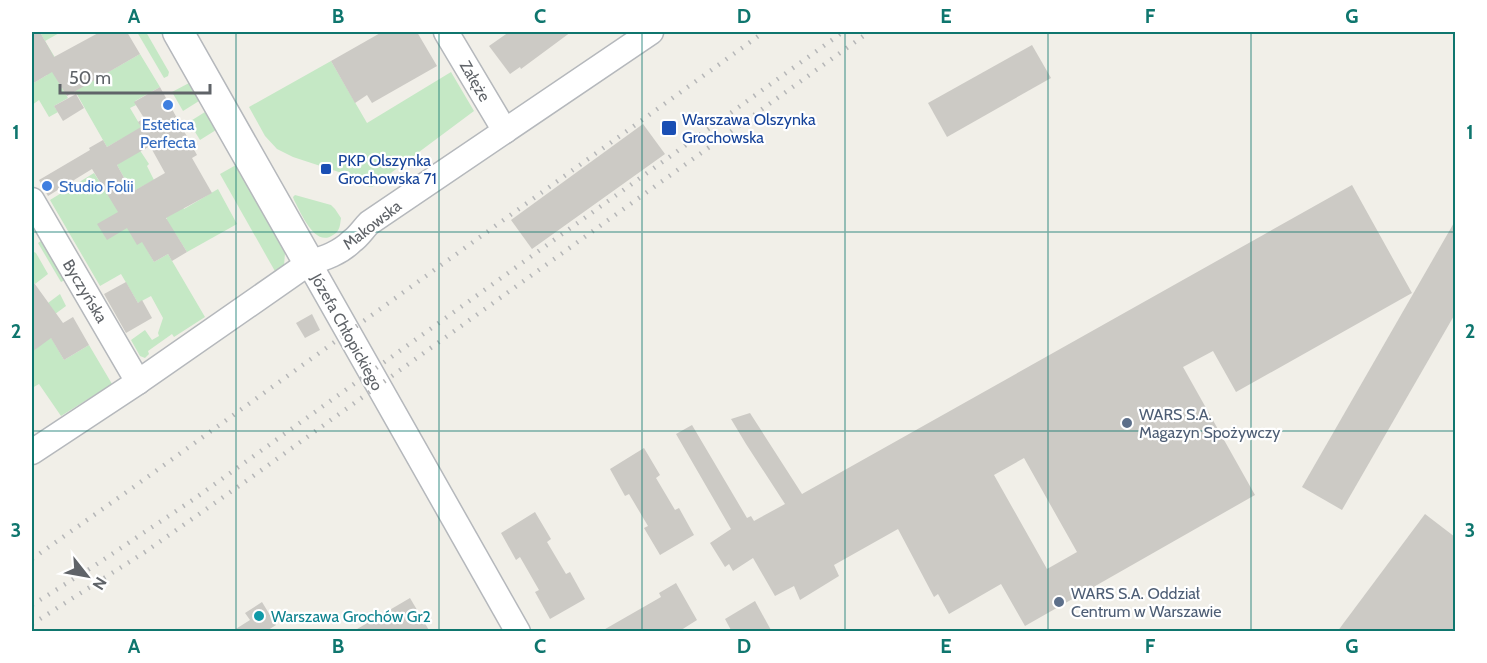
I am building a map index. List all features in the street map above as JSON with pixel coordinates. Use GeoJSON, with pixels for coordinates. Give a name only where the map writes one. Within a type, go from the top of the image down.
{"type":"FeatureCollection","features":[{"type":"Feature","properties":{"kind":"street","name":"Józefa Chłopickiego"},"geometry":{"type":"LineString","coordinates":[[178,32],[518,632]]}},
{"type":"Feature","properties":{"kind":"street","name":"Załęże"},"geometry":{"type":"LineString","coordinates":[[446,32],[505,131]]}},
{"type":"Feature","properties":{"kind":"street","name":"Makowska"},"geometry":{"type":"LineString","coordinates":[[32,452],[138,382],[309,263],[344,248],[354,241],[369,223],[651,32]]}},
{"type":"Feature","properties":{"kind":"street","name":"Byczyńska"},"geometry":{"type":"LineString","coordinates":[[34,210],[77,276],[138,382]]}},
{"type":"Feature","properties":{"kind":"green space"},"geometry":{"type":"Polygon","coordinates":[[[40,32],[61,32],[45,41],[40,32]]]}},
{"type":"Feature","properties":{"kind":"green space"},"geometry":{"type":"Polygon","coordinates":[[[137,32],[146,32],[169,72],[168,76],[164,78],[137,32]]]}},
{"type":"Feature","properties":{"kind":"green space"},"geometry":{"type":"Polygon","coordinates":[[[45,41],[65,74],[57,79],[68,98],[54,106],[58,112],[49,117],[39,100],[32,105],[32,84],[47,75],[32,48],[32,45],[33,47],[45,41]]]}},
{"type":"Feature","properties":{"kind":"green space"},"geometry":{"type":"Polygon","coordinates":[[[140,54],[160,87],[135,101],[136,105],[130,108],[143,130],[125,142],[123,138],[107,147],[75,91],[140,54]]]}},
{"type":"Feature","properties":{"kind":"green space"},"geometry":{"type":"Polygon","coordinates":[[[331,61],[367,123],[451,72],[474,111],[372,187],[366,186],[351,176],[293,157],[277,149],[265,136],[249,107],[331,61]]]}},
{"type":"Feature","properties":{"kind":"green space"},"geometry":{"type":"Polygon","coordinates":[[[189,83],[199,101],[183,111],[172,92],[189,83]]]}},
{"type":"Feature","properties":{"kind":"green space"},"geometry":{"type":"Polygon","coordinates":[[[205,112],[216,130],[200,140],[189,122],[205,112]]]}},
{"type":"Feature","properties":{"kind":"green space"},"geometry":{"type":"Polygon","coordinates":[[[137,146],[149,164],[147,166],[154,180],[132,192],[117,165],[137,146]]]}},
{"type":"Feature","properties":{"kind":"green space"},"geometry":{"type":"Polygon","coordinates":[[[236,165],[285,253],[284,266],[276,273],[220,174],[236,165]]]}},
{"type":"Feature","properties":{"kind":"green space"},"geometry":{"type":"Polygon","coordinates":[[[94,173],[103,187],[110,184],[154,262],[168,254],[205,317],[174,337],[172,334],[148,351],[149,354],[145,358],[140,356],[131,340],[145,330],[152,340],[159,336],[163,318],[151,296],[138,303],[121,274],[100,286],[50,200],[94,173]]]}},
{"type":"Feature","properties":{"kind":"green space"},"geometry":{"type":"Polygon","coordinates":[[[218,189],[237,224],[187,252],[175,233],[163,221],[167,219],[165,215],[172,190],[184,209],[218,189]]]}},
{"type":"Feature","properties":{"kind":"green space"},"geometry":{"type":"Polygon","coordinates":[[[295,195],[331,205],[341,218],[337,232],[326,238],[315,233],[301,213],[293,197],[295,195]]]}},
{"type":"Feature","properties":{"kind":"green space"},"geometry":{"type":"Polygon","coordinates":[[[44,239],[67,279],[61,282],[38,243],[44,239]]]}},
{"type":"Feature","properties":{"kind":"green space"},"geometry":{"type":"Polygon","coordinates":[[[32,251],[36,253],[48,274],[35,284],[32,279],[32,251]]]}},
{"type":"Feature","properties":{"kind":"green space"},"geometry":{"type":"Polygon","coordinates":[[[60,294],[66,306],[32,331],[32,315],[60,294]]]}},
{"type":"Feature","properties":{"kind":"green space"},"geometry":{"type":"Polygon","coordinates":[[[48,332],[64,360],[89,345],[112,384],[61,416],[39,384],[32,388],[32,352],[48,332]]]}},
{"type":"Feature","properties":{"kind":"building"},"geometry":{"type":"Polygon","coordinates":[[[32,32],[40,32],[54,57],[100,32],[127,32],[140,54],[67,96],[52,72],[32,84],[32,32]]]}},
{"type":"Feature","properties":{"kind":"building"},"geometry":{"type":"Polygon","coordinates":[[[382,32],[417,32],[437,66],[372,103],[367,95],[355,103],[331,61],[382,32]]]}},
{"type":"Feature","properties":{"kind":"building"},"geometry":{"type":"Polygon","coordinates":[[[509,32],[571,32],[521,69],[520,67],[510,74],[489,46],[509,32]]]}},
{"type":"Feature","properties":{"kind":"building"},"geometry":{"type":"Polygon","coordinates":[[[1032,45],[1051,78],[947,137],[928,103],[1032,45]]]}},
{"type":"Feature","properties":{"kind":"building"},"geometry":{"type":"Polygon","coordinates":[[[160,87],[197,155],[192,158],[212,193],[166,218],[187,252],[172,261],[168,254],[154,262],[142,242],[137,245],[127,228],[107,240],[97,224],[118,212],[92,169],[48,196],[39,180],[103,140],[107,147],[141,127],[138,122],[144,118],[134,102],[160,87]],[[150,146],[117,165],[132,192],[165,173],[150,146]]]}},
{"type":"Feature","properties":{"kind":"building"},"geometry":{"type":"Polygon","coordinates":[[[76,94],[84,108],[63,121],[54,106],[76,94]]]}},
{"type":"Feature","properties":{"kind":"building"},"geometry":{"type":"Polygon","coordinates":[[[643,124],[665,154],[532,249],[511,220],[643,124]]]}},
{"type":"Feature","properties":{"kind":"building"},"geometry":{"type":"Polygon","coordinates":[[[1352,185],[1412,293],[1236,392],[1213,351],[1183,367],[1255,495],[1025,626],[1001,584],[949,614],[938,594],[934,597],[898,529],[834,565],[839,576],[800,600],[794,586],[775,596],[753,558],[733,571],[729,564],[725,567],[710,543],[731,529],[676,434],[692,425],[747,518],[751,516],[754,521],[785,504],[731,419],[750,413],[802,494],[1352,185]],[[1024,458],[994,475],[1047,569],[1077,552],[1024,458]]]}},
{"type":"Feature","properties":{"kind":"building"},"geometry":{"type":"Polygon","coordinates":[[[1455,221],[1455,314],[1342,510],[1302,487],[1455,221]]]}},
{"type":"Feature","properties":{"kind":"building"},"geometry":{"type":"Polygon","coordinates":[[[32,280],[63,323],[73,317],[89,345],[64,360],[51,338],[32,352],[32,280]]]}},
{"type":"Feature","properties":{"kind":"building"},"geometry":{"type":"Polygon","coordinates":[[[126,282],[138,303],[142,300],[152,318],[126,333],[104,294],[126,282]]]}},
{"type":"Feature","properties":{"kind":"building"},"geometry":{"type":"Polygon","coordinates":[[[312,314],[320,330],[305,338],[296,323],[312,314]]]}},
{"type":"Feature","properties":{"kind":"building"},"geometry":{"type":"Polygon","coordinates":[[[644,448],[660,475],[656,478],[675,510],[679,508],[694,535],[660,555],[644,528],[648,526],[629,494],[625,496],[610,469],[644,448]]]}},
{"type":"Feature","properties":{"kind":"building"},"geometry":{"type":"Polygon","coordinates":[[[535,512],[551,539],[547,542],[566,574],[570,572],[585,599],[550,619],[535,592],[539,590],[520,557],[516,560],[501,533],[535,512]]]}},
{"type":"Feature","properties":{"kind":"building"},"geometry":{"type":"Polygon","coordinates":[[[1425,514],[1455,537],[1455,632],[1337,632],[1425,514]]]}},
{"type":"Feature","properties":{"kind":"building"},"geometry":{"type":"Polygon","coordinates":[[[676,583],[697,620],[678,632],[600,632],[661,597],[659,593],[676,583]]]}},
{"type":"Feature","properties":{"kind":"building"},"geometry":{"type":"Polygon","coordinates":[[[410,598],[430,632],[352,632],[410,598]]]}},
{"type":"Feature","properties":{"kind":"building"},"geometry":{"type":"Polygon","coordinates":[[[755,601],[772,632],[732,632],[725,619],[755,601]]]}},
{"type":"Feature","properties":{"kind":"building","name":"Warszawa Grochów Gr2"},"geometry":{"type":"Polygon","coordinates":[[[262,602],[276,625],[265,632],[231,632],[250,620],[245,613],[262,602]]]}},
{"type":"Feature","properties":{"kind":"railway"},"geometry":{"type":"LineString","coordinates":[[32,559],[764,32]]}},
{"type":"Feature","properties":{"kind":"railway"},"geometry":{"type":"LineString","coordinates":[[32,605],[194,499],[843,32]]}},
{"type":"Feature","properties":{"kind":"railway"},"geometry":{"type":"LineString","coordinates":[[32,624],[145,552],[249,479],[869,32]]}},
{"type":"Feature","properties":{"kind":"place","name":"Estetica Perfecta"},"geometry":{"type":"Point","coordinates":[168,105]}},
{"type":"Feature","properties":{"kind":"place","name":"Warszawa Olszynka Grochowska"},"geometry":{"type":"Point","coordinates":[669,128]}},
{"type":"Feature","properties":{"kind":"place","name":"PKP Olszynka Grochowska 71"},"geometry":{"type":"Point","coordinates":[326,169]}},
{"type":"Feature","properties":{"kind":"place","name":"Studio Folii"},"geometry":{"type":"Point","coordinates":[47,186]}},
{"type":"Feature","properties":{"kind":"place","name":"WARS S.A. Magazyn Spożywczy"},"geometry":{"type":"Point","coordinates":[1127,423]}},
{"type":"Feature","properties":{"kind":"place","name":"WARS S.A. Oddział Centrum w Warszawie"},"geometry":{"type":"Point","coordinates":[1059,602]}},
{"type":"Feature","properties":{"kind":"place","name":"Warszawa Grochów Gr2"},"geometry":{"type":"Point","coordinates":[259,616]}}]}
